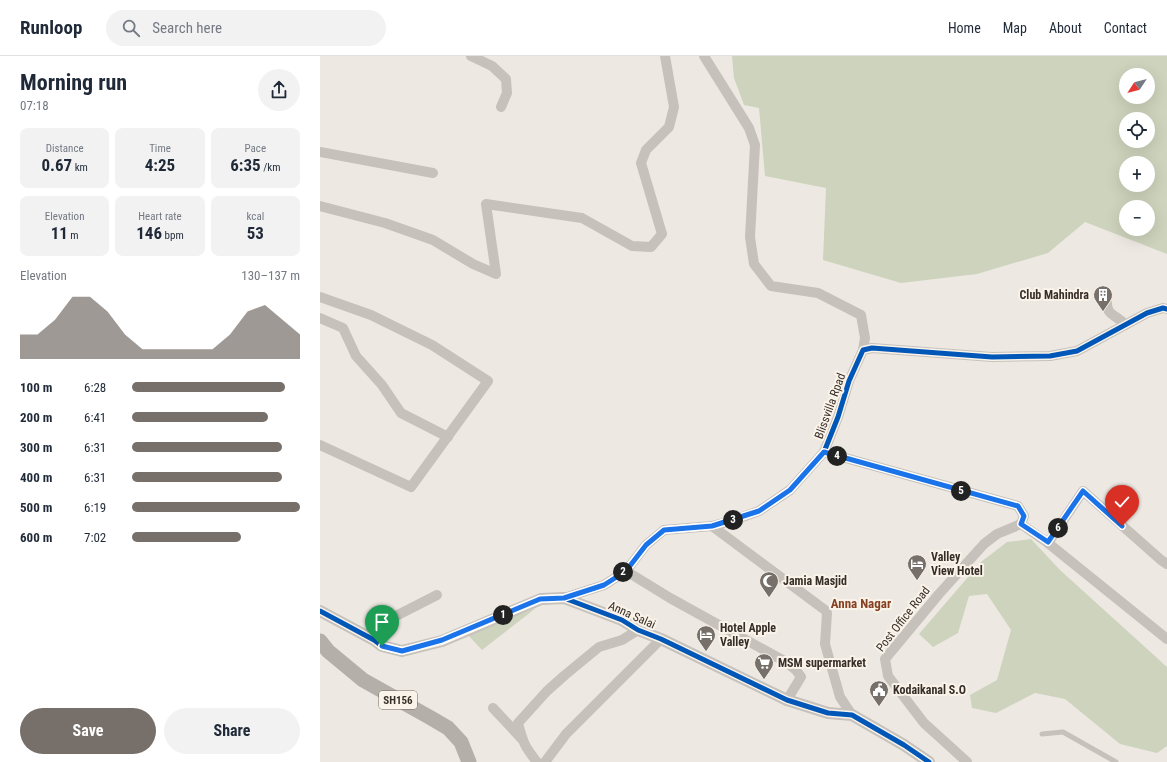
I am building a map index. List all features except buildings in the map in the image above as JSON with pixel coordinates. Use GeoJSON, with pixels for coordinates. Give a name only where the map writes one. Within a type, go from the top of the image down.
{"type":"FeatureCollection","features":[{"type":"Feature","properties":{"kind":"main road","name":"SH156"},"geometry":{"type":"LineString","coordinates":[[320,642],[328,651],[363,680],[448,728],[461,742],[469,762]]}},
{"type":"Feature","properties":{"kind":"street"},"geometry":{"type":"LineString","coordinates":[[471,56],[492,66],[506,79],[507,93],[501,107]]}},
{"type":"Feature","properties":{"kind":"street"},"geometry":{"type":"LineString","coordinates":[[320,206],[385,223],[433,240],[473,264],[496,274],[486,204],[582,218],[632,246],[651,247],[662,234],[641,163],[646,150],[668,127],[674,107],[665,56]]}},
{"type":"Feature","properties":{"kind":"street"},"geometry":{"type":"LineString","coordinates":[[704,56],[749,128],[755,145],[750,237],[754,264],[771,286],[818,293],[861,315],[865,338],[863,350],[872,348],[992,357],[1050,356],[1078,351],[1147,313],[1167,308]]}},
{"type":"Feature","properties":{"kind":"street"},"geometry":{"type":"LineString","coordinates":[[320,152],[433,173]]}},
{"type":"Feature","properties":{"kind":"street"},"geometry":{"type":"LineString","coordinates":[[320,297],[372,315],[432,345],[488,380],[411,487],[320,446]]}},
{"type":"Feature","properties":{"kind":"street"},"geometry":{"type":"LineString","coordinates":[[1107,304],[1107,308],[1112,315],[1119,319],[1124,325]]}},
{"type":"Feature","properties":{"kind":"street"},"geometry":{"type":"LineString","coordinates":[[320,318],[343,328],[356,356],[382,385],[402,413],[448,437]]}},
{"type":"Feature","properties":{"kind":"street","name":"Blissvilla Rpad"},"geometry":{"type":"LineString","coordinates":[[564,598],[604,585],[626,571],[646,545],[664,530],[712,526],[759,511],[790,490],[824,452],[838,417],[849,381],[863,350]]}},
{"type":"Feature","properties":{"kind":"street"},"geometry":{"type":"LineString","coordinates":[[824,452],[1018,506],[1024,516],[1021,524],[1048,542],[1167,639]]}},
{"type":"Feature","properties":{"kind":"street"},"geometry":{"type":"LineString","coordinates":[[1048,542],[1083,491],[1160,560],[1167,564]]}},
{"type":"Feature","properties":{"kind":"street","name":"Post Office Road"},"geometry":{"type":"LineString","coordinates":[[967,762],[924,723],[888,676],[885,659],[939,594],[984,544],[997,534],[1021,524]]}},
{"type":"Feature","properties":{"kind":"street"},"geometry":{"type":"LineString","coordinates":[[712,526],[825,610],[827,613],[825,644],[840,697],[852,715]]}},
{"type":"Feature","properties":{"kind":"street"},"geometry":{"type":"LineString","coordinates":[[626,571],[670,598],[786,662],[796,670],[801,677],[787,700]]}},
{"type":"Feature","properties":{"kind":"street"},"geometry":{"type":"LineString","coordinates":[[374,640],[388,620],[437,595]]}},
{"type":"Feature","properties":{"kind":"street","name":"Anna Salai"},"geometry":{"type":"LineString","coordinates":[[320,611],[374,640],[382,646],[402,651],[442,640],[540,599],[564,598],[622,620],[638,630],[661,639],[787,700],[828,712],[852,715],[904,745],[929,762]]}},
{"type":"Feature","properties":{"kind":"street"},"geometry":{"type":"LineString","coordinates":[[537,762],[526,748],[518,724],[547,690],[599,647],[622,640],[638,630]]}},
{"type":"Feature","properties":{"kind":"street"},"geometry":{"type":"LineString","coordinates":[[545,762],[566,734],[661,639]]}},
{"type":"Feature","properties":{"kind":"street"},"geometry":{"type":"LineString","coordinates":[[493,708],[522,739]]}},
{"type":"Feature","properties":{"kind":"lane"},"geometry":{"type":"LineString","coordinates":[[1042,734],[1062,732],[1116,762]]}},
{"type":"Feature","properties":{"kind":"green space"},"geometry":{"type":"Polygon","coordinates":[[[732,56],[1167,56],[1167,254],[1121,236],[1155,236],[1155,200],[1119,200],[1119,235],[1085,222],[1048,253],[977,274],[901,283],[823,260],[826,188],[765,176],[759,108],[744,105],[734,78],[732,56]]]}},
{"type":"Feature","properties":{"kind":"green space"},"geometry":{"type":"Polygon","coordinates":[[[1031,539],[1060,570],[1167,667],[1167,746],[1157,753],[1120,744],[1065,699],[1035,693],[996,713],[972,708],[970,695],[997,680],[1011,630],[987,594],[969,596],[958,633],[933,647],[919,634],[981,562],[1007,542],[1031,539]]]}},
{"type":"Feature","properties":{"kind":"green space"},"geometry":{"type":"Polygon","coordinates":[[[536,608],[482,650],[467,634],[536,608]]]}},
{"type":"Feature","properties":{"kind":"cycle path"},"geometry":{"type":"LineString","coordinates":[[564,598],[604,585],[626,571],[646,545],[664,530],[712,526],[734,520],[759,511],[790,490],[824,452],[838,417],[849,381],[863,350],[872,348],[992,357],[1050,356],[1077,351],[1147,313],[1163,308],[1167,309]]}},
{"type":"Feature","properties":{"kind":"cycle path"},"geometry":{"type":"LineString","coordinates":[[320,611],[374,640],[382,646],[402,651],[442,641],[541,599],[564,598],[622,620],[638,630],[661,639],[787,700],[828,713],[852,715],[904,745],[929,762]]}},
{"type":"Feature","properties":{"kind":"place","name":"Club Mahindra"},"geometry":{"type":"Point","coordinates":[1103,312]}},
{"type":"Feature","properties":{"kind":"place","name":"Valley View Hotel"},"geometry":{"type":"Point","coordinates":[917,581]}},
{"type":"Feature","properties":{"kind":"place","name":"Jamia Masjid"},"geometry":{"type":"Point","coordinates":[769,598]}},
{"type":"Feature","properties":{"kind":"place","name":"Hotel Apple Valley"},"geometry":{"type":"Point","coordinates":[706,652]}},
{"type":"Feature","properties":{"kind":"place","name":"MSM supermarket"},"geometry":{"type":"Point","coordinates":[764,680]}},
{"type":"Feature","properties":{"kind":"place","name":"Kodaikanal S.O"},"geometry":{"type":"Point","coordinates":[879,707]}},
{"type":"Feature","properties":{"kind":"district","name":"Anna Nagar"},"geometry":{"type":"Point","coordinates":[861,603]}},
{"type":"Feature","properties":{"kind":"route"},"geometry":{"type":"LineString","coordinates":[[382,646],[402,651],[442,640],[540,599],[564,598],[604,585],[626,571],[646,545],[664,530],[712,526],[759,511],[790,490],[824,452],[1018,506],[1024,516],[1021,524],[1048,542],[1083,491],[1122,526]]}}]}
